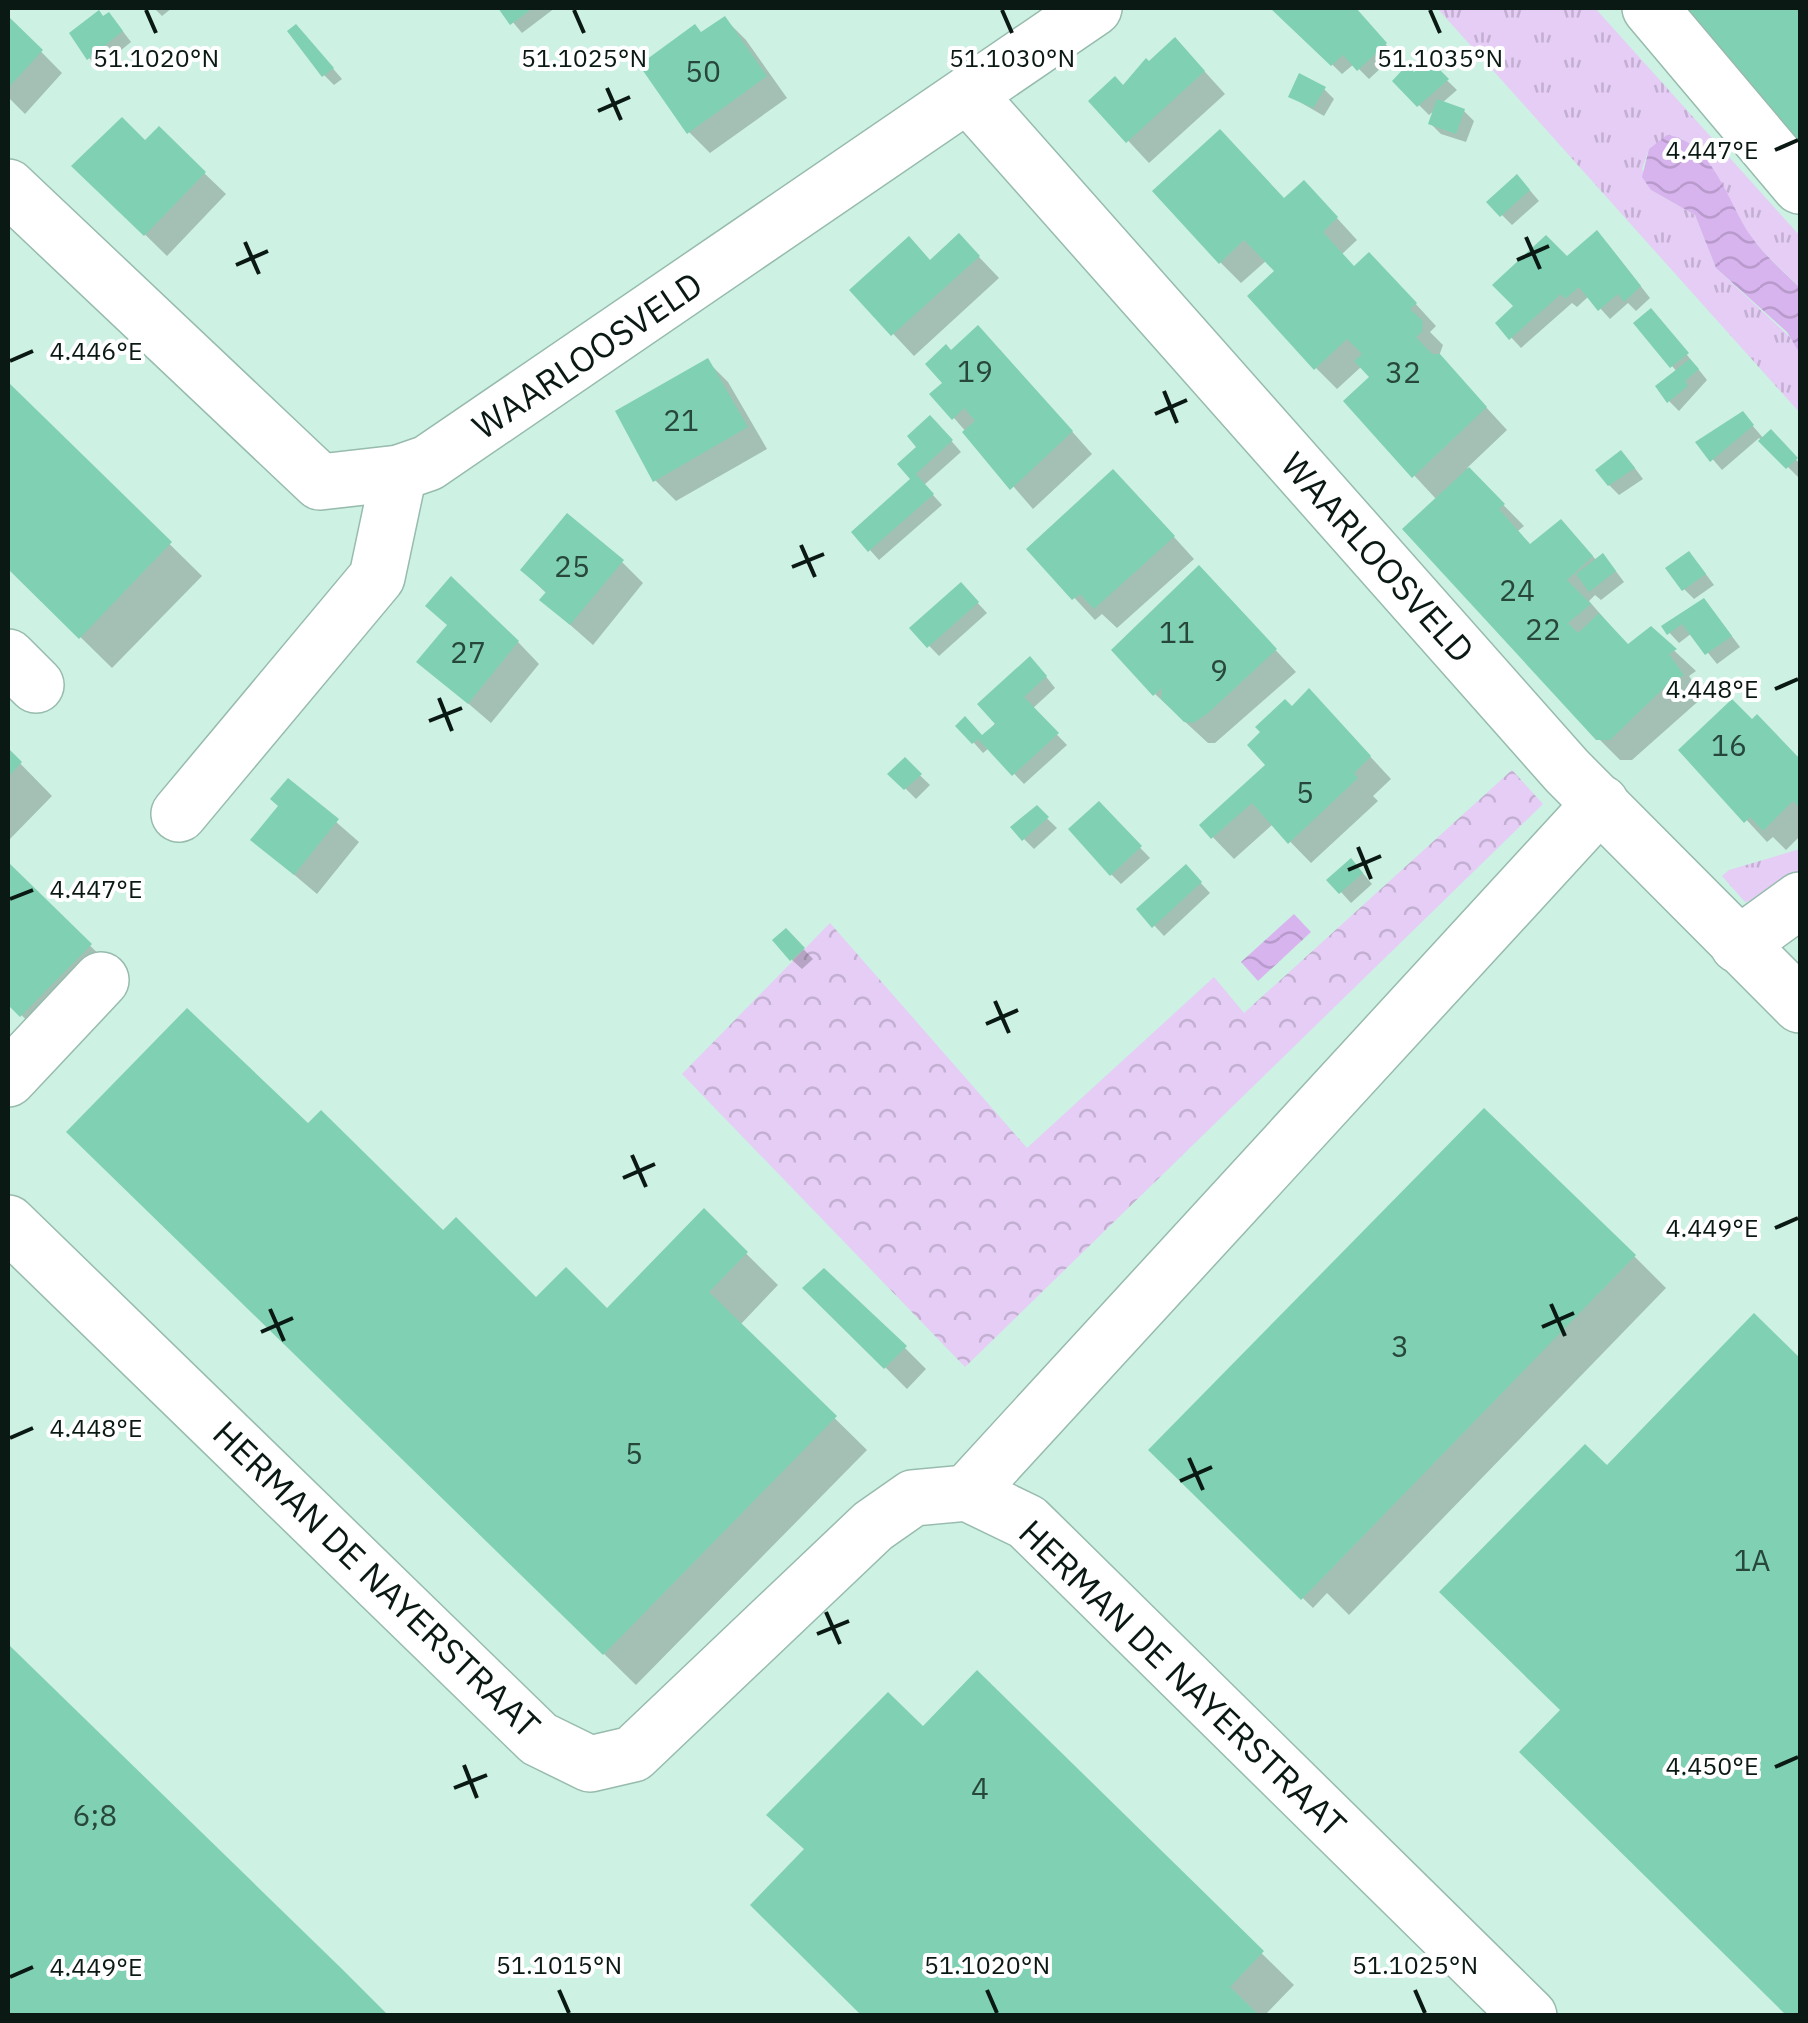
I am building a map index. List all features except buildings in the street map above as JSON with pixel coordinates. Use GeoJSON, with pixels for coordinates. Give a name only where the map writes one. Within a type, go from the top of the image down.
{"type":"FeatureCollection","features":[{"type":"Feature","properties":{"kind":"street","name":"WAARLOOSVELD"},"geometry":{"type":"LineString","coordinates":[[8,187],[320,482],[399,473],[428,462],[1094,8]]}},
{"type":"Feature","properties":{"kind":"street"},"geometry":{"type":"LineString","coordinates":[[1650,8],[1800,186]]}},
{"type":"Feature","properties":{"kind":"street","name":"WAARLOOSVELD"},"geometry":{"type":"LineString","coordinates":[[969,96],[1601,803],[1800,1005]]}},
{"type":"Feature","properties":{"kind":"street"},"geometry":{"type":"LineString","coordinates":[[179,814],[377,577],[399,473]]}},
{"type":"Feature","properties":{"kind":"street"},"geometry":{"type":"LineString","coordinates":[[968,1492],[1601,803]]}},
{"type":"Feature","properties":{"kind":"street"},"geometry":{"type":"LineString","coordinates":[[1738,944],[1800,900]]}},
{"type":"Feature","properties":{"kind":"street"},"geometry":{"type":"LineString","coordinates":[[13,1062],[101,980]]}},
{"type":"Feature","properties":{"kind":"street","name":"HERMAN DE NAYERSTRAAT"},"geometry":{"type":"LineString","coordinates":[[8,1224],[539,1738],[590,1764],[633,1754],[873,1526],[913,1498],[968,1492],[1027,1522],[1529,2016]]}},
{"type":"Feature","properties":{"kind":"green space"},"geometry":{"type":"Polygon","coordinates":[[[1437,8],[1595,8],[1800,236],[1800,288],[1756,242],[1693,149],[1681,138],[1649,149],[1642,169],[1651,190],[1695,215],[1716,268],[1794,341],[1800,354],[1800,413],[1437,8]]]}},
{"type":"Feature","properties":{"kind":"green space"},"geometry":{"type":"Polygon","coordinates":[[[1512,770],[1543,804],[965,1367],[682,1074],[830,923],[1027,1148],[1214,977],[1244,1013],[1512,770]]]}},
{"type":"Feature","properties":{"kind":"green space"},"geometry":{"type":"Polygon","coordinates":[[[1800,849],[1800,872],[1752,900],[1745,902],[1722,876],[1729,870],[1800,849]]]}},
{"type":"Feature","properties":{"kind":"water"},"geometry":{"type":"Polygon","coordinates":[[[1667,135],[1683,140],[1708,161],[1751,236],[1800,288],[1800,354],[1787,332],[1716,268],[1695,215],[1651,190],[1642,177],[1649,149],[1667,135]]]}},
{"type":"Feature","properties":{"kind":"water"},"geometry":{"type":"Polygon","coordinates":[[[1294,914],[1311,932],[1258,981],[1241,962],[1294,914]]]}}]}
